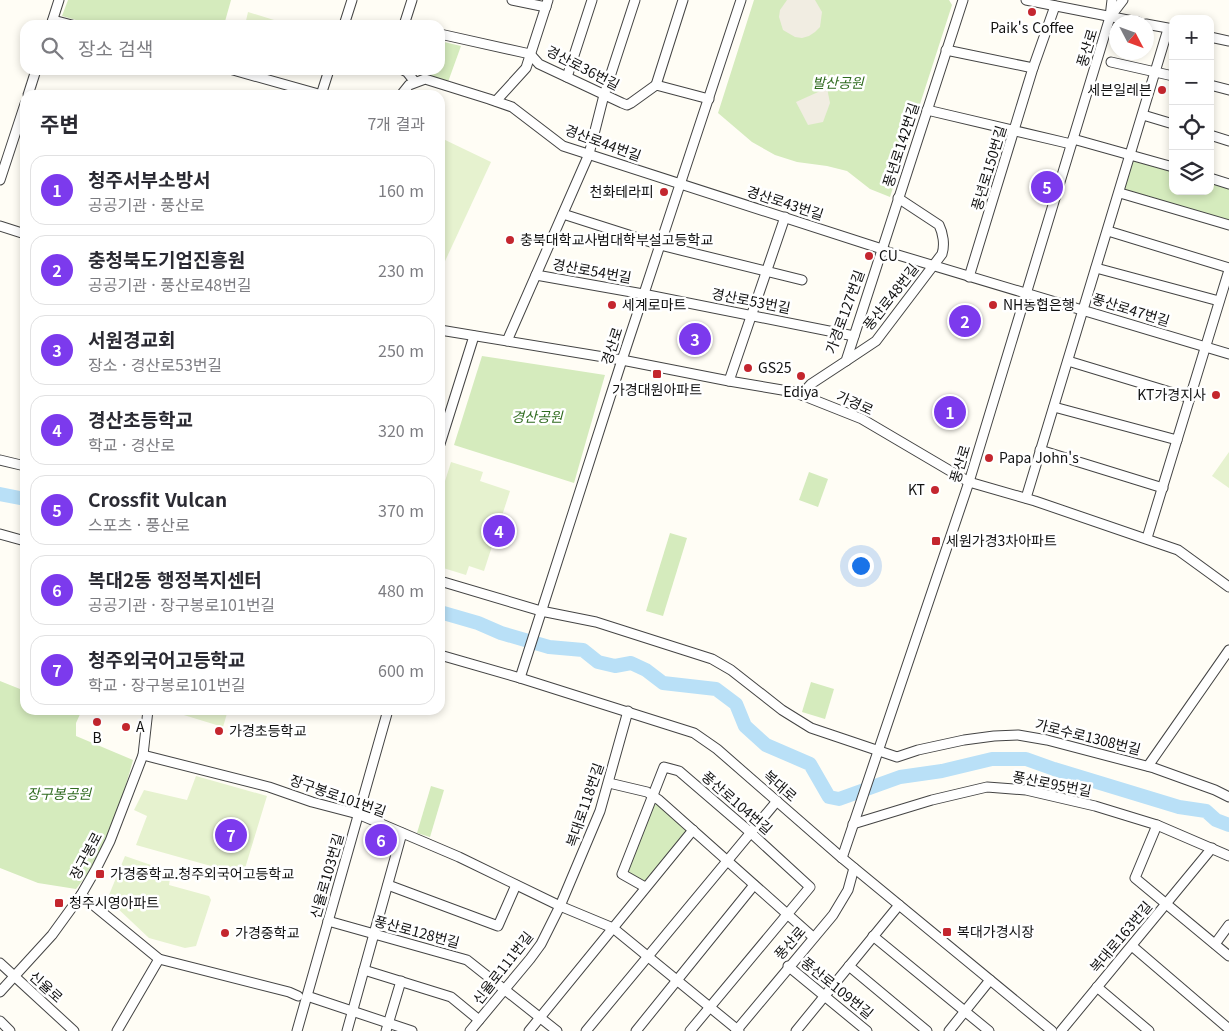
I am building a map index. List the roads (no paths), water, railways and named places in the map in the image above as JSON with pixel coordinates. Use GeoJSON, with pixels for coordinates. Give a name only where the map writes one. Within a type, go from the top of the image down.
{"type":"FeatureCollection","features":[{"type":"Feature","properties":{"kind":"street"},"geometry":{"type":"LineString","coordinates":[[53,20],[59,0]]}},
{"type":"Feature","properties":{"kind":"street"},"geometry":{"type":"LineString","coordinates":[[346,20],[352,0]]}},
{"type":"Feature","properties":{"kind":"street"},"geometry":{"type":"LineString","coordinates":[[406,20],[412,0]]}},
{"type":"Feature","properties":{"kind":"street"},"geometry":{"type":"LineString","coordinates":[[496,101],[526,68],[547,3],[512,0]]}},
{"type":"Feature","properties":{"kind":"street"},"geometry":{"type":"LineString","coordinates":[[568,77],[592,0]]}},
{"type":"Feature","properties":{"kind":"street"},"geometry":{"type":"LineString","coordinates":[[507,341],[589,154],[604,95],[635,0]]}},
{"type":"Feature","properties":{"kind":"street"},"geometry":{"type":"LineString","coordinates":[[683,0],[656,85],[709,99]]}},
{"type":"Feature","properties":{"kind":"street","name":"경산로"},"geometry":{"type":"LineString","coordinates":[[520,678],[643,294],[741,0]]}},
{"type":"Feature","properties":{"kind":"street","name":"풍년로142번길"},"geometry":{"type":"LineString","coordinates":[[882,249],[962,0]]}},
{"type":"Feature","properties":{"kind":"street"},"geometry":{"type":"LineString","coordinates":[[1026,0],[1109,17]]}},
{"type":"Feature","properties":{"kind":"street","name":"풍산로"},"geometry":{"type":"LineString","coordinates":[[1110,15],[1112,0]]}},
{"type":"Feature","properties":{"kind":"street","name":"풍산로"},"geometry":{"type":"LineString","coordinates":[[1112,15],[1123,0]]}},
{"type":"Feature","properties":{"kind":"street","name":"풍년로150번길"},"geometry":{"type":"LineString","coordinates":[[969,277],[1033,68],[1055,6]]}},
{"type":"Feature","properties":{"kind":"street","name":"풍산로"},"geometry":{"type":"LineString","coordinates":[[842,858],[969,482],[1109,20]]}},
{"type":"Feature","properties":{"kind":"street"},"geometry":{"type":"LineString","coordinates":[[1154,26],[1169,29]]}},
{"type":"Feature","properties":{"kind":"street"},"geometry":{"type":"LineString","coordinates":[[1026,498],[1120,193],[1155,72],[1169,34]]}},
{"type":"Feature","properties":{"kind":"street","name":"경산로36번길"},"geometry":{"type":"LineString","coordinates":[[445,35],[530,54],[539,64],[627,104],[656,85]]}},
{"type":"Feature","properties":{"kind":"street"},"geometry":{"type":"LineString","coordinates":[[1214,38],[1229,40]]}},
{"type":"Feature","properties":{"kind":"street"},"geometry":{"type":"LineString","coordinates":[[946,50],[1033,68]]}},
{"type":"Feature","properties":{"kind":"street"},"geometry":{"type":"LineString","coordinates":[[1111,62],[1169,75]]}},
{"type":"Feature","properties":{"kind":"street"},"geometry":{"type":"LineString","coordinates":[[30,90],[34,75]]}},
{"type":"Feature","properties":{"kind":"street"},"geometry":{"type":"LineString","coordinates":[[251,75],[303,90]]}},
{"type":"Feature","properties":{"kind":"street"},"geometry":{"type":"LineString","coordinates":[[323,90],[327,75]]}},
{"type":"Feature","properties":{"kind":"street"},"geometry":{"type":"LineString","coordinates":[[405,90],[415,82],[410,75]]}},
{"type":"Feature","properties":{"kind":"street","name":"경산로44번길"},"geometry":{"type":"LineString","coordinates":[[415,82],[425,79],[512,107],[564,146],[680,184]]}},
{"type":"Feature","properties":{"kind":"street"},"geometry":{"type":"LineString","coordinates":[[1214,86],[1229,90]]}},
{"type":"Feature","properties":{"kind":"street"},"geometry":{"type":"LineString","coordinates":[[927,110],[1131,154],[1169,166]]}},
{"type":"Feature","properties":{"kind":"street"},"geometry":{"type":"LineString","coordinates":[[1143,115],[1169,123]]}},
{"type":"Feature","properties":{"kind":"street"},"geometry":{"type":"LineString","coordinates":[[0,180],[20,119]]}},
{"type":"Feature","properties":{"kind":"street"},"geometry":{"type":"LineString","coordinates":[[1214,136],[1229,140]]}},
{"type":"Feature","properties":{"kind":"street"},"geometry":{"type":"LineString","coordinates":[[1214,179],[1229,184]]}},
{"type":"Feature","properties":{"kind":"street","name":"경산로43번길"},"geometry":{"type":"LineString","coordinates":[[680,184],[882,249]]}},
{"type":"Feature","properties":{"kind":"street"},"geometry":{"type":"LineString","coordinates":[[1120,193],[1229,225]]}},
{"type":"Feature","properties":{"kind":"street"},"geometry":{"type":"LineString","coordinates":[[898,198],[939,224],[944,248],[933,266]]}},
{"type":"Feature","properties":{"kind":"street"},"geometry":{"type":"LineString","coordinates":[[563,214],[660,245],[802,280]]}},
{"type":"Feature","properties":{"kind":"street"},"geometry":{"type":"LineString","coordinates":[[729,381],[785,217]]}},
{"type":"Feature","properties":{"kind":"street"},"geometry":{"type":"LineString","coordinates":[[0,226],[20,232]]}},
{"type":"Feature","properties":{"kind":"street"},"geometry":{"type":"LineString","coordinates":[[1108,231],[1229,269],[1147,538]]}},
{"type":"Feature","properties":{"kind":"street","name":"풍산로48번길"},"geometry":{"type":"LineString","coordinates":[[882,249],[1026,293]]}},
{"type":"Feature","properties":{"kind":"street","name":"가경로127번길"},"geometry":{"type":"LineString","coordinates":[[801,395],[811,384],[846,361],[882,249]]}},
{"type":"Feature","properties":{"kind":"street","name":"풍산로48번길"},"geometry":{"type":"LineString","coordinates":[[846,361],[876,341],[933,266]]}},
{"type":"Feature","properties":{"kind":"street"},"geometry":{"type":"LineString","coordinates":[[1096,268],[1219,302]]}},
{"type":"Feature","properties":{"kind":"street","name":"경산로54번길"},"geometry":{"type":"LineString","coordinates":[[536,275],[643,294]]}},
{"type":"Feature","properties":{"kind":"street","name":"풍산로47번길"},"geometry":{"type":"LineString","coordinates":[[1026,293],[1229,354]]}},
{"type":"Feature","properties":{"kind":"street","name":"경산로53번길"},"geometry":{"type":"LineString","coordinates":[[643,294],[854,336]]}},
{"type":"Feature","properties":{"kind":"street","name":"가경로"},"geometry":{"type":"LineString","coordinates":[[445,331],[622,360],[794,392],[862,419],[969,482],[1026,498],[1178,550],[1229,587]]}},
{"type":"Feature","properties":{"kind":"street"},"geometry":{"type":"LineString","coordinates":[[445,428],[474,336]]}},
{"type":"Feature","properties":{"kind":"street"},"geometry":{"type":"LineString","coordinates":[[1068,360],[1190,398]]}},
{"type":"Feature","properties":{"kind":"street"},"geometry":{"type":"LineString","coordinates":[[1054,407],[1177,440]]}},
{"type":"Feature","properties":{"kind":"street"},"geometry":{"type":"LineString","coordinates":[[1040,450],[1163,488]]}},
{"type":"Feature","properties":{"kind":"street"},"geometry":{"type":"LineString","coordinates":[[0,460],[20,465]]}},
{"type":"Feature","properties":{"kind":"street"},"geometry":{"type":"LineString","coordinates":[[0,534],[20,540]]}},
{"type":"Feature","properties":{"kind":"street","name":"가로수로1308번길"},"geometry":{"type":"LineString","coordinates":[[445,583],[541,613],[596,622],[712,659],[731,670],[796,720],[811,728],[878,751],[897,756],[964,740],[1018,735],[1047,740],[1148,766],[1210,788],[1229,797]]}},
{"type":"Feature","properties":{"kind":"street"},"geometry":{"type":"LineString","coordinates":[[1148,766],[1229,650]]}},
{"type":"Feature","properties":{"kind":"street","name":"복대로"},"geometry":{"type":"LineString","coordinates":[[445,656],[628,711],[694,733],[717,749],[842,858],[1052,1031]]}},
{"type":"Feature","properties":{"kind":"street","name":"복대로118번길"},"geometry":{"type":"LineString","coordinates":[[560,906],[600,811],[628,711]]}},
{"type":"Feature","properties":{"kind":"street","name":"장구봉로"},"geometry":{"type":"LineString","coordinates":[[0,992],[52,935],[81,894],[110,841],[144,755],[148,715]]}},
{"type":"Feature","properties":{"kind":"street","name":"신율로103번길"},"geometry":{"type":"LineString","coordinates":[[297,1031],[303,996],[360,815],[387,715]]}},
{"type":"Feature","properties":{"kind":"street","name":"장구봉로101번길"},"geometry":{"type":"LineString","coordinates":[[144,755],[269,787],[312,802],[360,815],[459,857],[560,906],[613,928],[737,1030]]}},
{"type":"Feature","properties":{"kind":"street","name":"풍산로104번길"},"geometry":{"type":"LineString","coordinates":[[653,795],[664,767],[679,771],[750,832],[810,887],[787,915]]}},
{"type":"Feature","properties":{"kind":"street"},"geometry":{"type":"LineString","coordinates":[[609,783],[653,795],[813,937]]}},
{"type":"Feature","properties":{"kind":"street","name":"풍산로95번길"},"geometry":{"type":"LineString","coordinates":[[855,820],[987,787],[1026,790],[1095,806],[1157,825],[1229,856]]}},
{"type":"Feature","properties":{"kind":"street"},"geometry":{"type":"LineString","coordinates":[[645,887],[622,874],[653,795]]}},
{"type":"Feature","properties":{"kind":"street"},"geometry":{"type":"LineString","coordinates":[[586,1031],[726,860],[777,801]]}},
{"type":"Feature","properties":{"kind":"street","name":"복대로163번길"},"geometry":{"type":"LineString","coordinates":[[1157,825],[1135,878],[1229,956]]}},
{"type":"Feature","properties":{"kind":"street"},"geometry":{"type":"LineString","coordinates":[[529,1031],[693,830]]}},
{"type":"Feature","properties":{"kind":"street"},"geometry":{"type":"LineString","coordinates":[[347,1031],[402,834]]}},
{"type":"Feature","properties":{"kind":"street","name":"복대로163번길"},"geometry":{"type":"LineString","coordinates":[[1061,1031],[1212,848]]}},
{"type":"Feature","properties":{"kind":"street","name":"풍산로"},"geometry":{"type":"LineString","coordinates":[[737,1030],[832,915],[848,890],[854,868]]}},
{"type":"Feature","properties":{"kind":"street"},"geometry":{"type":"LineString","coordinates":[[388,885],[498,926],[516,885]]}},
{"type":"Feature","properties":{"kind":"street"},"geometry":{"type":"LineString","coordinates":[[636,1031],[754,885]]}},
{"type":"Feature","properties":{"kind":"street"},"geometry":{"type":"LineString","coordinates":[[81,894],[159,959],[353,1010],[387,1026],[412,1031]]}},
{"type":"Feature","properties":{"kind":"street"},"geometry":{"type":"LineString","coordinates":[[800,1030],[825,996],[899,905]]}},
{"type":"Feature","properties":{"kind":"street","name":"신율로111번길"},"geometry":{"type":"LineString","coordinates":[[470,1031],[541,944],[560,906]]}},
{"type":"Feature","properties":{"kind":"street"},"geometry":{"type":"LineString","coordinates":[[690,1031],[787,915]]}},
{"type":"Feature","properties":{"kind":"street","name":"풍산로128번길"},"geometry":{"type":"LineString","coordinates":[[328,921],[467,960],[557,1031]]}},
{"type":"Feature","properties":{"kind":"street"},"geometry":{"type":"LineString","coordinates":[[1215,944],[1229,925]]}},
{"type":"Feature","properties":{"kind":"street"},"geometry":{"type":"LineString","coordinates":[[873,936],[989,1031]]}},
{"type":"Feature","properties":{"kind":"street"},"geometry":{"type":"LineString","coordinates":[[1132,946],[1228,1028]]}},
{"type":"Feature","properties":{"kind":"street"},"geometry":{"type":"LineString","coordinates":[[117,1031],[159,959]]}},
{"type":"Feature","properties":{"kind":"street","name":"신율로"},"geometry":{"type":"LineString","coordinates":[[0,964],[74,1031]]}},
{"type":"Feature","properties":{"kind":"street","name":"풍산로109번길"},"geometry":{"type":"LineString","coordinates":[[788,966],[867,1031]]}},
{"type":"Feature","properties":{"kind":"street"},"geometry":{"type":"LineString","coordinates":[[849,966],[927,1031]]}},
{"type":"Feature","properties":{"kind":"street","name":"신율로111번길"},"geometry":{"type":"LineString","coordinates":[[364,970],[451,997],[479,1020]]}},
{"type":"Feature","properties":{"kind":"street"},"geometry":{"type":"LineString","coordinates":[[949,1031],[990,980]]}},
{"type":"Feature","properties":{"kind":"street"},"geometry":{"type":"LineString","coordinates":[[387,1026],[401,981]]}},
{"type":"Feature","properties":{"kind":"street","name":"복대로163번길"},"geometry":{"type":"LineString","coordinates":[[1097,987],[1147,1029]]}},
{"type":"Feature","properties":{"kind":"street"},"geometry":{"type":"LineString","coordinates":[[0,1021],[10,1031]]}},
{"type":"Feature","properties":{"kind":"waterway"},"geometry":{"type":"LineString","coordinates":[[0,494],[20,498]]}},
{"type":"Feature","properties":{"kind":"waterway"},"geometry":{"type":"LineString","coordinates":[[445,613],[549,647],[583,650],[598,662],[615,666],[631,663],[646,670],[663,683],[716,689],[736,704],[745,726],[766,745],[810,764],[829,797],[839,799],[900,777],[942,771],[992,759],[1026,759],[1179,807],[1206,811],[1216,820],[1229,825]]}},
{"type":"Feature","properties":{"kind":"place","name":"Paik's Coffee"},"geometry":{"type":"Point","coordinates":[1032,12]}},
{"type":"Feature","properties":{"kind":"place","name":"세븐일레븐"},"geometry":{"type":"Point","coordinates":[1162,90]}},
{"type":"Feature","properties":{"kind":"place","name":"Crossfit Vulcan"},"geometry":{"type":"Point","coordinates":[1047,187]}},
{"type":"Feature","properties":{"kind":"place","name":"천화테라피"},"geometry":{"type":"Point","coordinates":[664,192]}},
{"type":"Feature","properties":{"kind":"place","name":"충북대학교사범대학부설고등학교"},"geometry":{"type":"Point","coordinates":[510,240]}},
{"type":"Feature","properties":{"kind":"place","name":"CU"},"geometry":{"type":"Point","coordinates":[869,256]}},
{"type":"Feature","properties":{"kind":"place","name":"세계로마트"},"geometry":{"type":"Point","coordinates":[612,305]}},
{"type":"Feature","properties":{"kind":"place","name":"NH농협은행"},"geometry":{"type":"Point","coordinates":[993,305]}},
{"type":"Feature","properties":{"kind":"place","name":"충청북도기업진흥원"},"geometry":{"type":"Point","coordinates":[965,321]}},
{"type":"Feature","properties":{"kind":"place","name":"서원경교회"},"geometry":{"type":"Point","coordinates":[695,339]}},
{"type":"Feature","properties":{"kind":"place","name":"GS25"},"geometry":{"type":"Point","coordinates":[748,368]}},
{"type":"Feature","properties":{"kind":"place","name":"가경대원아파트"},"geometry":{"type":"Point","coordinates":[657,374]}},
{"type":"Feature","properties":{"kind":"place","name":"Ediya"},"geometry":{"type":"Point","coordinates":[801,376]}},
{"type":"Feature","properties":{"kind":"place","name":"KT가경지사"},"geometry":{"type":"Point","coordinates":[1216,395]}},
{"type":"Feature","properties":{"kind":"place","name":"청주서부소방서"},"geometry":{"type":"Point","coordinates":[950,412]}},
{"type":"Feature","properties":{"kind":"place","name":"Papa John's"},"geometry":{"type":"Point","coordinates":[989,458]}},
{"type":"Feature","properties":{"kind":"place","name":"KT"},"geometry":{"type":"Point","coordinates":[935,490]}},
{"type":"Feature","properties":{"kind":"place","name":"경산초등학교"},"geometry":{"type":"Point","coordinates":[499,531]}},
{"type":"Feature","properties":{"kind":"place","name":"세원가경3차아파트"},"geometry":{"type":"Point","coordinates":[936,541]}},
{"type":"Feature","properties":{"kind":"place","name":"B"},"geometry":{"type":"Point","coordinates":[97,722]}},
{"type":"Feature","properties":{"kind":"place","name":"A"},"geometry":{"type":"Point","coordinates":[126,727]}},
{"type":"Feature","properties":{"kind":"place","name":"가경초등학교"},"geometry":{"type":"Point","coordinates":[219,731]}},
{"type":"Feature","properties":{"kind":"place","name":"청주외국어고등학교"},"geometry":{"type":"Point","coordinates":[231,835]}},
{"type":"Feature","properties":{"kind":"place","name":"복대2동 행정복지센터"},"geometry":{"type":"Point","coordinates":[381,840]}},
{"type":"Feature","properties":{"kind":"place","name":"가경중학교.청주외국어고등학교"},"geometry":{"type":"Point","coordinates":[100,874]}},
{"type":"Feature","properties":{"kind":"place","name":"청주시영아파트"},"geometry":{"type":"Point","coordinates":[59,903]}},
{"type":"Feature","properties":{"kind":"place","name":"복대가경시장"},"geometry":{"type":"Point","coordinates":[947,932]}},
{"type":"Feature","properties":{"kind":"place","name":"가경중학교"},"geometry":{"type":"Point","coordinates":[225,933]}},
{"type":"Feature","properties":{"kind":"park label","name":"발산공원"},"geometry":{"type":"Point","coordinates":[838,83]}},
{"type":"Feature","properties":{"kind":"park label","name":"경산공원"},"geometry":{"type":"Point","coordinates":[537,417]}},
{"type":"Feature","properties":{"kind":"park label","name":"장구봉공원"},"geometry":{"type":"Point","coordinates":[59,794]}}]}
